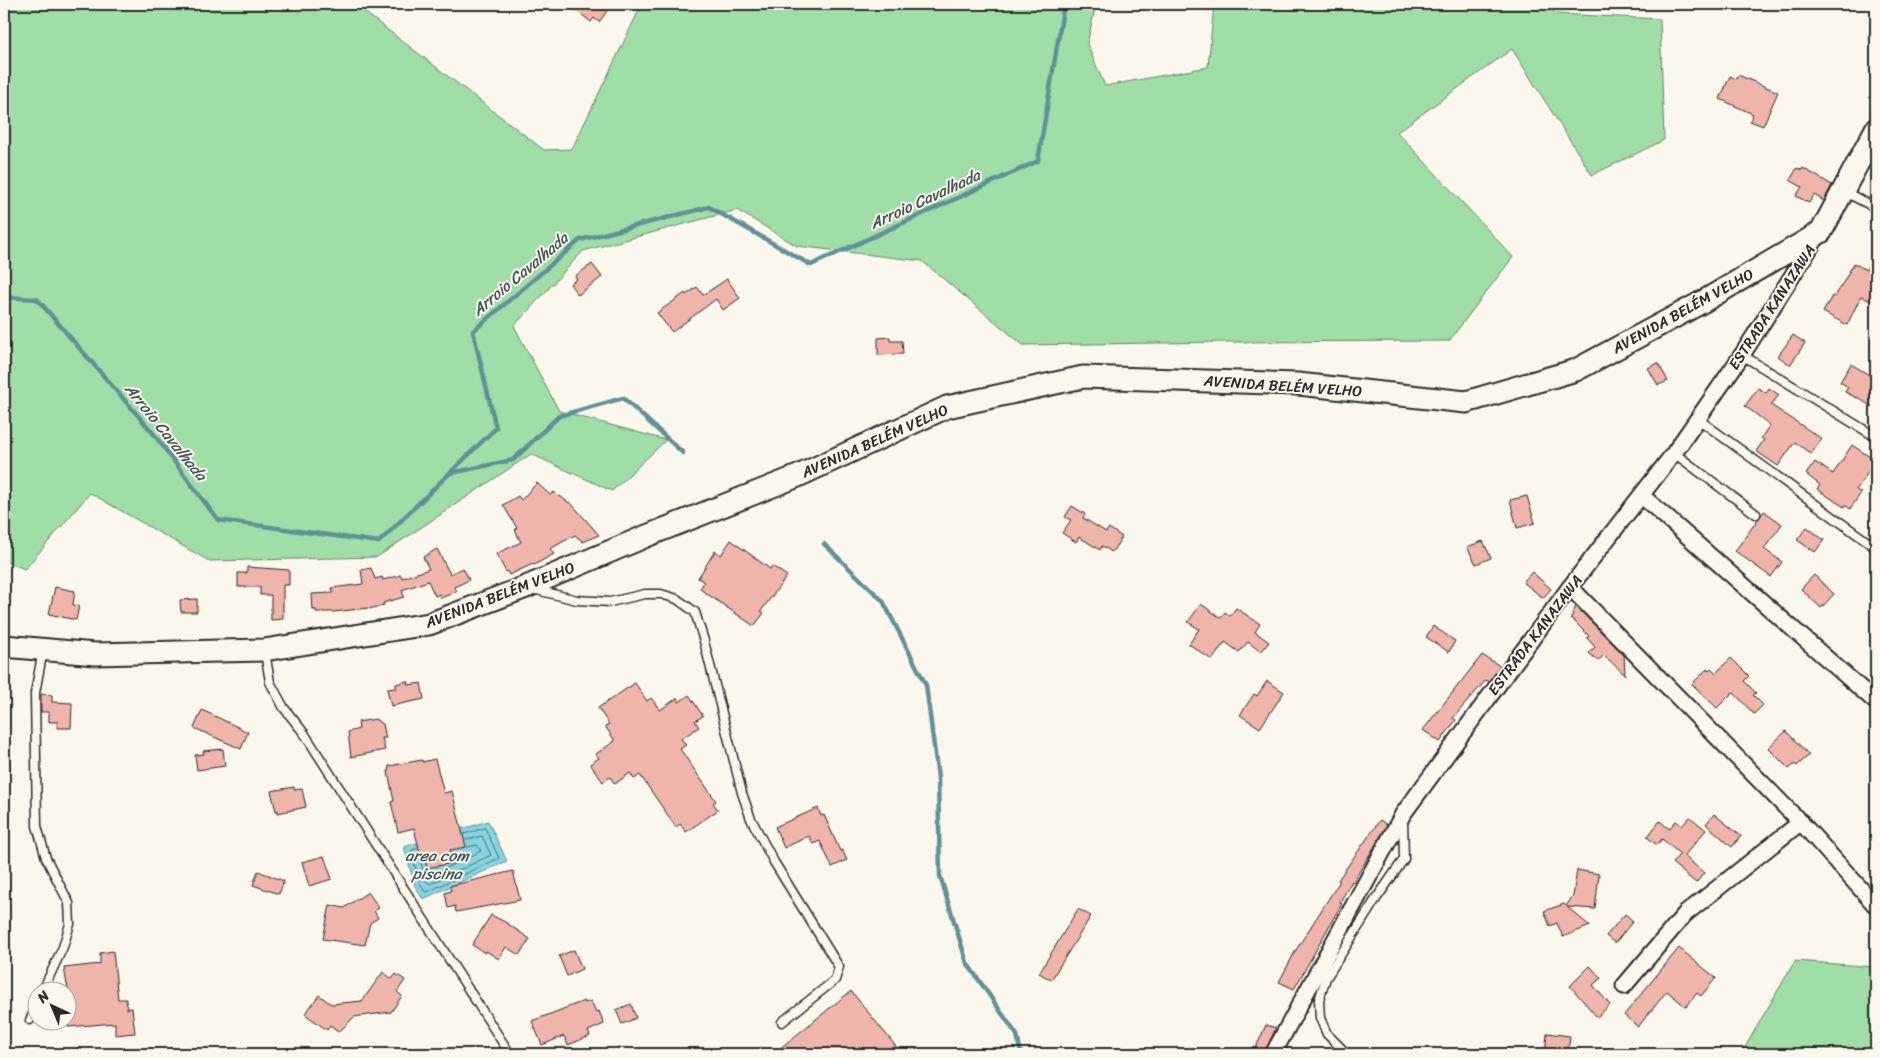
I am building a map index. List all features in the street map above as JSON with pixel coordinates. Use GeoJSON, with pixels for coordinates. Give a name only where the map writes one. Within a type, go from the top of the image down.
{"type":"FeatureCollection","features":[{"type":"Feature","properties":{"kind":"main road"},"geometry":{"type":"LineString","coordinates":[[1821,232],[1876,129]]}},
{"type":"Feature","properties":{"kind":"main road","name":"AVENIDA BELÉM VELHO"},"geometry":{"type":"LineString","coordinates":[[4,646],[95,654],[264,650],[429,624],[526,587],[644,537],[798,476],[947,407],[1083,377],[1298,384],[1466,402],[1576,370],[1704,301],[1821,232]]}},
{"type":"Feature","properties":{"kind":"street","name":"ESTRADA KANAZAWA"},"geometry":{"type":"LineString","coordinates":[[1273,1054],[1403,814],[1570,588],[1674,453],[1742,355],[1821,232]]}},
{"type":"Feature","properties":{"kind":"street"},"geometry":{"type":"LineString","coordinates":[[1642,496],[1876,702]]}},
{"type":"Feature","properties":{"kind":"street"},"geometry":{"type":"LineString","coordinates":[[1570,588],[1801,822],[1876,906]]}},
{"type":"Feature","properties":{"kind":"street"},"geometry":{"type":"LineString","coordinates":[[1624,986],[1685,914],[1801,822]]}},
{"type":"Feature","properties":{"kind":"lane"},"geometry":{"type":"LineString","coordinates":[[1843,191],[1876,208]]}},
{"type":"Feature","properties":{"kind":"lane"},"geometry":{"type":"LineString","coordinates":[[1742,355],[1876,437]]}},
{"type":"Feature","properties":{"kind":"lane"},"geometry":{"type":"LineString","coordinates":[[1698,419],[1876,548]]}},
{"type":"Feature","properties":{"kind":"lane"},"geometry":{"type":"LineString","coordinates":[[1674,453],[1756,514]]}},
{"type":"Feature","properties":{"kind":"lane"},"geometry":{"type":"LineString","coordinates":[[526,587],[577,600],[610,602],[645,594],[661,594],[678,599],[695,612],[742,793],[751,820],[774,862],[839,967],[835,980],[782,1022]]}},
{"type":"Feature","properties":{"kind":"lane"},"geometry":{"type":"LineString","coordinates":[[44,649],[35,693],[37,826],[46,858],[69,903],[70,924],[63,947],[48,980]]}},
{"type":"Feature","properties":{"kind":"lane"},"geometry":{"type":"LineString","coordinates":[[264,650],[270,682],[284,708],[304,733],[510,1054]]}},
{"type":"Feature","properties":{"kind":"lane"},"geometry":{"type":"LineString","coordinates":[[1347,1054],[1327,1034],[1320,1018],[1319,1000],[1326,978],[1374,902],[1404,859],[1403,814]]}},
{"type":"Feature","properties":{"kind":"green space"},"geometry":{"type":"Polygon","coordinates":[[[4,4],[354,4],[544,150],[572,149],[642,4],[1096,4],[1087,44],[1105,86],[1208,67],[1214,4],[1547,4],[1556,14],[1660,19],[1664,140],[1592,175],[1512,49],[1397,132],[1513,257],[1449,341],[1023,345],[922,261],[797,246],[737,210],[583,251],[514,326],[559,411],[666,440],[612,491],[531,454],[377,557],[209,561],[90,493],[25,569],[4,561],[4,4]]]}},
{"type":"Feature","properties":{"kind":"green space"},"geometry":{"type":"Polygon","coordinates":[[[1795,961],[1876,967],[1876,1054],[1741,1054],[1795,961]]]}},
{"type":"Feature","properties":{"kind":"water","name":"area com piscina"},"geometry":{"type":"Polygon","coordinates":[[[488,821],[507,861],[423,899],[415,886],[404,847],[488,821]]]}},
{"type":"Feature","properties":{"kind":"building"},"geometry":{"type":"Polygon","coordinates":[[[581,4],[598,4],[607,11],[599,22],[594,18],[591,22],[576,10],[581,4]]]}},
{"type":"Feature","properties":{"kind":"building"},"geometry":{"type":"Polygon","coordinates":[[[1738,75],[1778,92],[1763,126],[1750,121],[1753,114],[1720,99],[1730,76],[1736,79],[1738,75]]]}},
{"type":"Feature","properties":{"kind":"building"},"geometry":{"type":"Polygon","coordinates":[[[1797,168],[1802,170],[1803,168],[1832,185],[1824,201],[1814,195],[1809,203],[1796,196],[1802,187],[1790,180],[1797,168]]]}},
{"type":"Feature","properties":{"kind":"building"},"geometry":{"type":"Polygon","coordinates":[[[1876,251],[1876,304],[1861,296],[1847,325],[1823,312],[1832,296],[1835,297],[1854,263],[1866,270],[1876,251]]]}},
{"type":"Feature","properties":{"kind":"building"},"geometry":{"type":"Polygon","coordinates":[[[592,264],[602,277],[578,295],[570,284],[577,279],[575,276],[592,264]]]}},
{"type":"Feature","properties":{"kind":"building"},"geometry":{"type":"Polygon","coordinates":[[[727,279],[740,298],[723,310],[716,299],[672,332],[657,313],[685,293],[686,295],[697,287],[703,295],[727,279]]]}},
{"type":"Feature","properties":{"kind":"building"},"geometry":{"type":"Polygon","coordinates":[[[1793,335],[1805,343],[1790,365],[1778,356],[1793,335]]]}},
{"type":"Feature","properties":{"kind":"building"},"geometry":{"type":"Polygon","coordinates":[[[890,337],[890,341],[902,341],[903,354],[878,355],[878,338],[890,337]]]}},
{"type":"Feature","properties":{"kind":"building"},"geometry":{"type":"Polygon","coordinates":[[[1658,363],[1668,381],[1658,385],[1648,368],[1658,363]]]}},
{"type":"Feature","properties":{"kind":"building"},"geometry":{"type":"Polygon","coordinates":[[[1851,364],[1876,379],[1876,410],[1857,397],[1845,392],[1848,387],[1840,382],[1851,364]]]}},
{"type":"Feature","properties":{"kind":"building"},"geometry":{"type":"Polygon","coordinates":[[[1758,388],[1766,393],[1769,388],[1779,395],[1771,405],[1822,439],[1811,454],[1795,442],[1778,466],[1756,451],[1764,440],[1761,438],[1770,425],[1745,406],[1758,388]]]}},
{"type":"Feature","properties":{"kind":"building"},"geometry":{"type":"Polygon","coordinates":[[[1852,445],[1876,461],[1856,490],[1861,493],[1850,509],[1817,489],[1820,485],[1806,474],[1815,462],[1833,474],[1852,445]]]}},
{"type":"Feature","properties":{"kind":"building"},"geometry":{"type":"Polygon","coordinates":[[[537,483],[550,495],[554,492],[559,497],[570,502],[599,535],[583,542],[575,535],[550,549],[554,554],[534,565],[509,575],[496,554],[521,542],[515,530],[517,528],[503,505],[518,496],[521,500],[537,483]]]}},
{"type":"Feature","properties":{"kind":"building"},"geometry":{"type":"Polygon","coordinates":[[[1527,496],[1535,523],[1517,528],[1510,500],[1527,496]]]}},
{"type":"Feature","properties":{"kind":"building"},"geometry":{"type":"Polygon","coordinates":[[[1072,506],[1085,514],[1083,518],[1106,532],[1109,528],[1122,537],[1112,552],[1102,546],[1100,550],[1079,537],[1076,542],[1062,533],[1071,520],[1065,517],[1072,506]]]}},
{"type":"Feature","properties":{"kind":"building"},"geometry":{"type":"Polygon","coordinates":[[[1764,511],[1782,524],[1764,549],[1782,562],[1771,577],[1735,551],[1764,511]]]}},
{"type":"Feature","properties":{"kind":"building"},"geometry":{"type":"Polygon","coordinates":[[[1807,527],[1824,540],[1815,552],[1797,540],[1807,527]]]}},
{"type":"Feature","properties":{"kind":"building"},"geometry":{"type":"Polygon","coordinates":[[[731,540],[770,569],[772,566],[787,576],[761,611],[764,613],[754,626],[700,589],[704,582],[698,578],[715,551],[721,555],[731,540]]]}},
{"type":"Feature","properties":{"kind":"building"},"geometry":{"type":"Polygon","coordinates":[[[1483,541],[1491,558],[1476,564],[1467,547],[1483,541]]]}},
{"type":"Feature","properties":{"kind":"building"},"geometry":{"type":"Polygon","coordinates":[[[437,549],[450,574],[463,568],[469,580],[454,587],[457,591],[441,598],[440,594],[435,596],[428,581],[402,590],[404,597],[369,609],[334,612],[316,612],[316,610],[313,610],[312,594],[333,593],[332,588],[363,584],[361,570],[371,568],[375,579],[382,577],[383,580],[401,575],[402,578],[429,569],[423,557],[437,549]]]}},
{"type":"Feature","properties":{"kind":"building"},"geometry":{"type":"Polygon","coordinates":[[[247,567],[289,570],[289,585],[283,585],[283,619],[271,620],[271,595],[260,595],[260,587],[238,587],[238,573],[247,573],[247,567]]]}},
{"type":"Feature","properties":{"kind":"building"},"geometry":{"type":"Polygon","coordinates":[[[1532,572],[1551,589],[1543,598],[1523,582],[1532,572]]]}},
{"type":"Feature","properties":{"kind":"building"},"geometry":{"type":"Polygon","coordinates":[[[1814,575],[1834,594],[1821,608],[1801,589],[1814,575]]]}},
{"type":"Feature","properties":{"kind":"building"},"geometry":{"type":"Polygon","coordinates":[[[55,587],[75,591],[73,605],[79,606],[76,620],[49,614],[55,587]]]}},
{"type":"Feature","properties":{"kind":"building"},"geometry":{"type":"Polygon","coordinates":[[[197,599],[197,612],[181,612],[180,600],[197,599]]]}},
{"type":"Feature","properties":{"kind":"building"},"geometry":{"type":"Polygon","coordinates":[[[1201,604],[1221,618],[1225,612],[1230,616],[1236,608],[1260,624],[1255,632],[1269,642],[1261,652],[1248,642],[1239,652],[1225,642],[1212,660],[1189,644],[1199,629],[1188,622],[1201,604]]]}},
{"type":"Feature","properties":{"kind":"building"},"geometry":{"type":"Polygon","coordinates":[[[1576,606],[1624,655],[1625,675],[1604,655],[1598,661],[1589,653],[1595,647],[1587,638],[1589,636],[1571,618],[1576,606]]]}},
{"type":"Feature","properties":{"kind":"building"},"geometry":{"type":"Polygon","coordinates":[[[1433,626],[1455,641],[1449,652],[1426,637],[1433,626]]]}},
{"type":"Feature","properties":{"kind":"building"},"geometry":{"type":"Polygon","coordinates":[[[1482,655],[1500,666],[1489,682],[1486,680],[1453,718],[1456,720],[1440,742],[1423,730],[1482,655]]]}},
{"type":"Feature","properties":{"kind":"building"},"geometry":{"type":"Polygon","coordinates":[[[1731,658],[1749,676],[1744,681],[1756,693],[1753,695],[1763,705],[1754,714],[1733,692],[1717,708],[1692,684],[1707,669],[1708,671],[1711,668],[1716,673],[1731,658]]]}},
{"type":"Feature","properties":{"kind":"building"},"geometry":{"type":"Polygon","coordinates":[[[407,681],[408,685],[421,683],[424,699],[391,706],[387,689],[396,688],[396,684],[407,681]]]}},
{"type":"Feature","properties":{"kind":"building"},"geometry":{"type":"Polygon","coordinates":[[[1267,681],[1284,692],[1260,728],[1240,715],[1254,694],[1257,696],[1267,681]]]}},
{"type":"Feature","properties":{"kind":"building"},"geometry":{"type":"Polygon","coordinates":[[[635,683],[647,701],[651,698],[660,710],[677,698],[679,702],[689,695],[703,716],[695,721],[699,727],[681,739],[686,745],[680,749],[716,801],[713,803],[718,810],[686,832],[680,824],[676,827],[640,775],[634,779],[630,773],[615,784],[610,777],[603,782],[590,764],[599,758],[596,754],[615,741],[605,726],[609,724],[598,708],[635,683]]]}},
{"type":"Feature","properties":{"kind":"building"},"geometry":{"type":"Polygon","coordinates":[[[41,694],[52,695],[52,702],[72,703],[71,728],[57,728],[58,722],[49,722],[49,712],[41,712],[41,694]]]}},
{"type":"Feature","properties":{"kind":"building"},"geometry":{"type":"Polygon","coordinates":[[[202,710],[248,732],[241,749],[194,728],[202,710]]]}},
{"type":"Feature","properties":{"kind":"building"},"geometry":{"type":"Polygon","coordinates":[[[375,719],[383,724],[386,738],[382,738],[385,750],[351,757],[348,732],[359,729],[358,722],[375,719]]]}},
{"type":"Feature","properties":{"kind":"building"},"geometry":{"type":"Polygon","coordinates":[[[1786,731],[1809,755],[1797,766],[1795,764],[1789,769],[1768,748],[1786,731]]]}},
{"type":"Feature","properties":{"kind":"building"},"geometry":{"type":"Polygon","coordinates":[[[223,749],[225,766],[197,770],[195,755],[204,754],[203,751],[223,749]]]}},
{"type":"Feature","properties":{"kind":"building"},"geometry":{"type":"Polygon","coordinates":[[[435,759],[444,793],[452,791],[466,847],[450,850],[453,863],[427,868],[424,856],[421,857],[414,828],[398,832],[391,802],[394,801],[388,772],[389,766],[435,759]]]}},
{"type":"Feature","properties":{"kind":"building"},"geometry":{"type":"Polygon","coordinates":[[[294,787],[294,790],[302,789],[306,807],[278,813],[271,791],[294,787]]]}},
{"type":"Feature","properties":{"kind":"building"},"geometry":{"type":"Polygon","coordinates":[[[818,808],[821,816],[824,815],[840,851],[842,850],[847,860],[832,867],[820,841],[813,844],[809,836],[784,848],[775,827],[818,808]]]}},
{"type":"Feature","properties":{"kind":"building"},"geometry":{"type":"Polygon","coordinates":[[[1714,814],[1741,836],[1732,847],[1706,824],[1714,814]]]}},
{"type":"Feature","properties":{"kind":"building"},"geometry":{"type":"Polygon","coordinates":[[[1690,817],[1706,830],[1684,856],[1704,873],[1696,883],[1672,863],[1680,854],[1662,839],[1657,845],[1647,837],[1660,821],[1669,829],[1676,821],[1682,826],[1690,817]]]}},
{"type":"Feature","properties":{"kind":"building"},"geometry":{"type":"Polygon","coordinates":[[[1380,820],[1387,825],[1340,902],[1342,904],[1294,989],[1279,982],[1296,950],[1340,881],[1338,880],[1380,820]]]}},
{"type":"Feature","properties":{"kind":"building"},"geometry":{"type":"Polygon","coordinates":[[[324,856],[332,879],[309,886],[302,862],[324,856]]]}},
{"type":"Feature","properties":{"kind":"building"},"geometry":{"type":"Polygon","coordinates":[[[1577,870],[1599,874],[1595,909],[1567,907],[1590,926],[1563,937],[1557,923],[1550,926],[1544,911],[1564,904],[1566,906],[1573,896],[1577,870]]]}},
{"type":"Feature","properties":{"kind":"building"},"geometry":{"type":"Polygon","coordinates":[[[258,871],[284,881],[279,894],[253,885],[258,871]]]}},
{"type":"Feature","properties":{"kind":"building"},"geometry":{"type":"Polygon","coordinates":[[[513,871],[520,900],[456,912],[455,906],[448,908],[445,893],[451,891],[450,886],[513,871]]]}},
{"type":"Feature","properties":{"kind":"building"},"geometry":{"type":"Polygon","coordinates":[[[368,892],[379,908],[374,911],[378,918],[370,923],[365,945],[323,939],[330,905],[344,908],[368,892]]]}},
{"type":"Feature","properties":{"kind":"building"},"geometry":{"type":"Polygon","coordinates":[[[1078,909],[1091,916],[1051,980],[1039,973],[1078,909]]]}},
{"type":"Feature","properties":{"kind":"building"},"geometry":{"type":"Polygon","coordinates":[[[1625,914],[1633,921],[1615,943],[1606,936],[1625,914]]]}},
{"type":"Feature","properties":{"kind":"building"},"geometry":{"type":"Polygon","coordinates":[[[491,915],[530,939],[519,955],[506,947],[499,959],[472,945],[491,915]]]}},
{"type":"Feature","properties":{"kind":"building"},"geometry":{"type":"Polygon","coordinates":[[[1679,948],[1716,978],[1701,996],[1697,993],[1686,1007],[1667,991],[1638,1027],[1624,1015],[1679,948]]]}},
{"type":"Feature","properties":{"kind":"building"},"geometry":{"type":"Polygon","coordinates":[[[574,950],[582,969],[567,976],[559,956],[574,950]]]}},
{"type":"Feature","properties":{"kind":"building"},"geometry":{"type":"Polygon","coordinates":[[[113,951],[118,999],[126,999],[127,1009],[132,1008],[135,1033],[115,1035],[115,1023],[78,1026],[78,980],[66,980],[64,968],[100,964],[100,953],[113,951]]]}},
{"type":"Feature","properties":{"kind":"building"},"geometry":{"type":"Polygon","coordinates":[[[1590,966],[1601,978],[1593,985],[1610,1005],[1597,1017],[1570,986],[1590,966]]]}},
{"type":"Feature","properties":{"kind":"building"},"geometry":{"type":"Polygon","coordinates":[[[383,972],[392,979],[396,974],[405,980],[397,992],[402,996],[391,1012],[354,1017],[340,1031],[330,1025],[327,1030],[305,1014],[319,995],[331,1004],[362,1001],[383,972]]]}},
{"type":"Feature","properties":{"kind":"building"},"geometry":{"type":"Polygon","coordinates":[[[851,991],[902,1054],[773,1054],[851,991]]]}},
{"type":"Feature","properties":{"kind":"building"},"geometry":{"type":"Polygon","coordinates":[[[584,1001],[585,1003],[591,1001],[596,1012],[599,1011],[604,1024],[588,1031],[590,1036],[568,1045],[564,1036],[542,1045],[532,1021],[584,1001]]]}},
{"type":"Feature","properties":{"kind":"building"},"geometry":{"type":"Polygon","coordinates":[[[631,1004],[636,1018],[622,1024],[616,1010],[631,1004]]]}},
{"type":"Feature","properties":{"kind":"building"},"geometry":{"type":"Polygon","coordinates":[[[1266,1025],[1276,1028],[1264,1054],[1253,1054],[1266,1025]]]}},
{"type":"Feature","properties":{"kind":"building"},"geometry":{"type":"Polygon","coordinates":[[[1547,1033],[1570,1036],[1568,1054],[1545,1054],[1547,1033]]]}},
{"type":"Feature","properties":{"kind":"waterway","name":"Arroio Cavalhada"},"geometry":{"type":"LineString","coordinates":[[4,297],[37,299],[153,433],[218,520],[379,542],[496,428],[473,331],[580,240],[709,207],[811,265],[1038,161],[1064,4]]}},
{"type":"Feature","properties":{"kind":"waterway"},"geometry":{"type":"LineString","coordinates":[[451,473],[513,460],[559,416],[623,398],[683,453]]}},
{"type":"Feature","properties":{"kind":"waterway"},"geometry":{"type":"LineString","coordinates":[[824,544],[883,601],[926,685],[938,777],[940,876],[967,963],[1017,1035],[1021,1054]]}}]}
